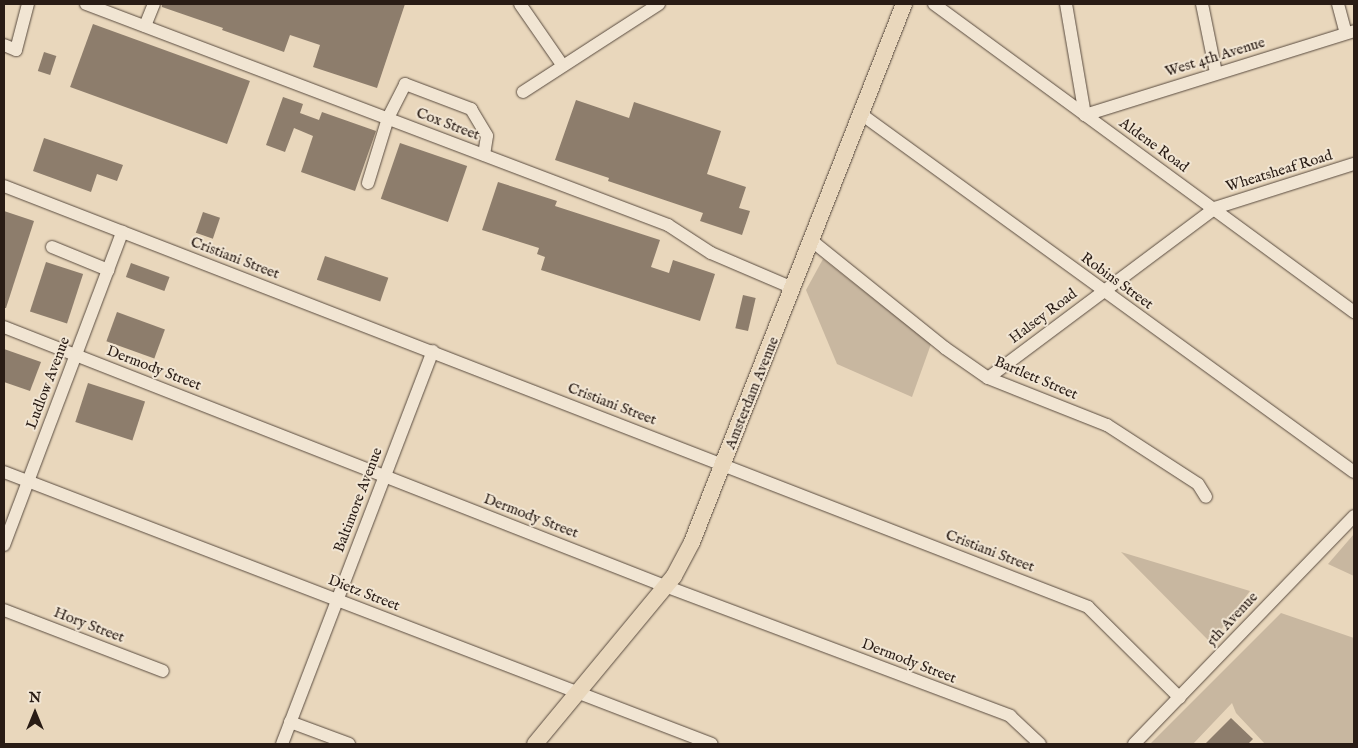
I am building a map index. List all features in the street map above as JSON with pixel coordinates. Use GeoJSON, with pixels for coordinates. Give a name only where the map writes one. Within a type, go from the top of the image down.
{"type":"FeatureCollection","features":[{"type":"Feature","properties":{"kind":"main road","name":"Amsterdam Avenue"},"geometry":{"type":"LineString","coordinates":[[535,744],[579,693],[665,586],[692,542],[904,4]]}},
{"type":"Feature","properties":{"kind":"street"},"geometry":{"type":"LineString","coordinates":[[4,45],[16,50],[28,4]]}},
{"type":"Feature","properties":{"kind":"street","name":"Cox Street"},"geometry":{"type":"LineString","coordinates":[[86,4],[112,8],[145,26],[668,226],[711,252],[793,288]]}},
{"type":"Feature","properties":{"kind":"street"},"geometry":{"type":"LineString","coordinates":[[145,26],[154,4]]}},
{"type":"Feature","properties":{"kind":"street"},"geometry":{"type":"LineString","coordinates":[[520,4],[563,66]]}},
{"type":"Feature","properties":{"kind":"street"},"geometry":{"type":"LineString","coordinates":[[523,92],[659,4]]}},
{"type":"Feature","properties":{"kind":"street","name":"Aldene Road"},"geometry":{"type":"LineString","coordinates":[[934,4],[1354,312]]}},
{"type":"Feature","properties":{"kind":"street"},"geometry":{"type":"LineString","coordinates":[[1066,4],[1085,115]]}},
{"type":"Feature","properties":{"kind":"street"},"geometry":{"type":"LineString","coordinates":[[1202,4],[1216,73]]}},
{"type":"Feature","properties":{"kind":"street"},"geometry":{"type":"LineString","coordinates":[[1338,4],[1350,32]]}},
{"type":"Feature","properties":{"kind":"street","name":"West 4th Avenue"},"geometry":{"type":"LineString","coordinates":[[1085,115],[1350,32]]}},
{"type":"Feature","properties":{"kind":"street"},"geometry":{"type":"LineString","coordinates":[[368,183],[388,118],[405,84],[471,109],[487,136],[484,155]]}},
{"type":"Feature","properties":{"kind":"street","name":"Robins Street"},"geometry":{"type":"LineString","coordinates":[[861,114],[1103,292],[1354,472]]}},
{"type":"Feature","properties":{"kind":"street","name":"Wheatsheaf Road"},"geometry":{"type":"LineString","coordinates":[[1213,209],[1354,164]]}},
{"type":"Feature","properties":{"kind":"street","name":"Cristiani Street"},"geometry":{"type":"LineString","coordinates":[[4,186],[433,351],[1088,607],[1180,698]]}},
{"type":"Feature","properties":{"kind":"street","name":"Halsey Road"},"geometry":{"type":"LineString","coordinates":[[988,378],[1213,209]]}},
{"type":"Feature","properties":{"kind":"street","name":"Ludlow Avenue"},"geometry":{"type":"LineString","coordinates":[[4,545],[122,232]]}},
{"type":"Feature","properties":{"kind":"street","name":"Bartlett Street"},"geometry":{"type":"LineString","coordinates":[[812,241],[931,337],[988,378],[1115,429],[1198,484],[1206,497]]}},
{"type":"Feature","properties":{"kind":"street"},"geometry":{"type":"LineString","coordinates":[[52,247],[108,270]]}},
{"type":"Feature","properties":{"kind":"street","name":"Dermody Street"},"geometry":{"type":"LineString","coordinates":[[4,327],[665,586],[1010,716],[1040,744]]}},
{"type":"Feature","properties":{"kind":"street","name":"Baltimore Avenue"},"geometry":{"type":"LineString","coordinates":[[282,744],[433,351]]}},
{"type":"Feature","properties":{"kind":"street","name":"Dietz Street"},"geometry":{"type":"LineString","coordinates":[[4,472],[712,744]]}},
{"type":"Feature","properties":{"kind":"street","name":"5th Avenue"},"geometry":{"type":"LineString","coordinates":[[1134,744],[1354,516]]}},
{"type":"Feature","properties":{"kind":"street","name":"Hory Street"},"geometry":{"type":"LineString","coordinates":[[4,610],[163,671]]}},
{"type":"Feature","properties":{"kind":"street"},"geometry":{"type":"LineString","coordinates":[[290,722],[349,744]]}},
{"type":"Feature","properties":{"kind":"shaded area"},"geometry":{"type":"Polygon","coordinates":[[[823,259],[931,344],[912,397],[837,364],[806,290],[823,259]]]}},
{"type":"Feature","properties":{"kind":"shaded area"},"geometry":{"type":"Polygon","coordinates":[[[1354,534],[1354,576],[1328,564],[1354,534]]]}},
{"type":"Feature","properties":{"kind":"shaded area"},"geometry":{"type":"Polygon","coordinates":[[[1121,552],[1250,591],[1211,643],[1121,552]]]}},
{"type":"Feature","properties":{"kind":"shaded area"},"geometry":{"type":"Polygon","coordinates":[[[1281,613],[1354,638],[1354,744],[1265,744],[1236,713],[1232,703],[1193,744],[1150,744],[1281,613]]]}},
{"type":"Feature","properties":{"kind":"building"},"geometry":{"type":"Polygon","coordinates":[[[162,4],[405,4],[377,88],[313,67],[320,45],[290,35],[284,52],[162,7],[162,4]]]}},
{"type":"Feature","properties":{"kind":"building"},"geometry":{"type":"Polygon","coordinates":[[[93,24],[250,81],[227,144],[70,87],[93,24]]]}},
{"type":"Feature","properties":{"kind":"building"},"geometry":{"type":"Polygon","coordinates":[[[44,52],[56,56],[50,75],[38,71],[44,52]]]}},
{"type":"Feature","properties":{"kind":"building"},"geometry":{"type":"Polygon","coordinates":[[[283,97],[303,104],[300,113],[319,120],[322,112],[376,131],[355,191],[301,172],[313,136],[294,128],[285,152],[266,145],[283,97]]]}},
{"type":"Feature","properties":{"kind":"building"},"geometry":{"type":"Polygon","coordinates":[[[576,100],[629,118],[634,102],[721,131],[707,174],[746,187],[739,208],[750,211],[742,235],[700,221],[703,213],[608,181],[609,178],[555,160],[576,100]]]}},
{"type":"Feature","properties":{"kind":"building"},"geometry":{"type":"Polygon","coordinates":[[[44,138],[123,165],[117,181],[97,174],[91,192],[33,171],[44,138]]]}},
{"type":"Feature","properties":{"kind":"building"},"geometry":{"type":"Polygon","coordinates":[[[400,143],[467,166],[448,222],[381,199],[400,143]]]}},
{"type":"Feature","properties":{"kind":"building"},"geometry":{"type":"Polygon","coordinates":[[[498,182],[557,201],[555,206],[660,240],[651,267],[669,273],[673,260],[715,274],[700,321],[541,270],[545,257],[537,254],[539,248],[482,230],[498,182]]]}},
{"type":"Feature","properties":{"kind":"building"},"geometry":{"type":"Polygon","coordinates":[[[4,211],[34,221],[6,308],[4,308],[4,211]]]}},
{"type":"Feature","properties":{"kind":"building"},"geometry":{"type":"Polygon","coordinates":[[[203,212],[220,218],[213,239],[196,233],[203,212]]]}},
{"type":"Feature","properties":{"kind":"building"},"geometry":{"type":"Polygon","coordinates":[[[325,256],[388,278],[380,301],[317,280],[325,256]]]}},
{"type":"Feature","properties":{"kind":"building"},"geometry":{"type":"Polygon","coordinates":[[[46,262],[83,274],[67,324],[30,311],[46,262]]]}},
{"type":"Feature","properties":{"kind":"building"},"geometry":{"type":"Polygon","coordinates":[[[131,263],[170,277],[164,291],[126,277],[131,263]]]}},
{"type":"Feature","properties":{"kind":"building"},"geometry":{"type":"Polygon","coordinates":[[[743,295],[756,298],[748,331],[735,328],[743,295]]]}},
{"type":"Feature","properties":{"kind":"building"},"geometry":{"type":"Polygon","coordinates":[[[117,312],[165,329],[154,359],[106,341],[117,312]]]}},
{"type":"Feature","properties":{"kind":"building"},"geometry":{"type":"Polygon","coordinates":[[[4,349],[41,362],[30,391],[4,382],[4,349]]]}},
{"type":"Feature","properties":{"kind":"building"},"geometry":{"type":"Polygon","coordinates":[[[88,383],[145,402],[132,441],[75,422],[88,383]]]}},
{"type":"Feature","properties":{"kind":"building"},"geometry":{"type":"Polygon","coordinates":[[[1231,718],[1253,739],[1248,744],[1205,744],[1231,718]]]}}]}
